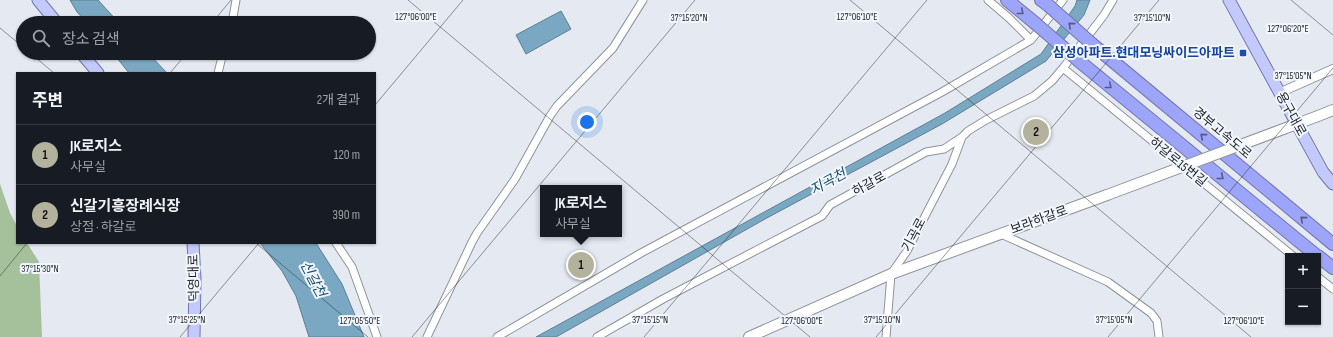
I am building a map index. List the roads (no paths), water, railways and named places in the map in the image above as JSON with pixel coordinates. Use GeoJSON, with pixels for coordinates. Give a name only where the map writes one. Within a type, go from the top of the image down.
{"type":"FeatureCollection","features":[{"type":"Feature","properties":{"kind":"highway"},"geometry":{"type":"LineString","coordinates":[[1006,0],[1314,253]]}},
{"type":"Feature","properties":{"kind":"highway","name":"경부고속도로"},"geometry":{"type":"LineString","coordinates":[[1045,3],[1092,44],[1333,244]]}},
{"type":"Feature","properties":{"kind":"highway"},"geometry":{"type":"LineString","coordinates":[[1321,258],[1333,268]]}},
{"type":"Feature","properties":{"kind":"main road"},"geometry":{"type":"LineString","coordinates":[[38,0],[51,16]]}},
{"type":"Feature","properties":{"kind":"main road","name":"용구대로"},"geometry":{"type":"LineString","coordinates":[[1229,0],[1322,172],[1333,184]]}},
{"type":"Feature","properties":{"kind":"main road"},"geometry":{"type":"LineString","coordinates":[[87,60],[97,72]]}},
{"type":"Feature","properties":{"kind":"main road","name":"보라하갈로"},"geometry":{"type":"LineString","coordinates":[[749,337],[890,274],[1107,195],[1333,110]]}},
{"type":"Feature","properties":{"kind":"main road","name":"덕영대로"},"geometry":{"type":"LineString","coordinates":[[193,244],[195,279],[194,337]]}},
{"type":"Feature","properties":{"kind":"street"},"geometry":{"type":"LineString","coordinates":[[233,16],[236,0]]}},
{"type":"Feature","properties":{"kind":"street"},"geometry":{"type":"LineString","coordinates":[[427,337],[474,237],[515,179],[550,116],[557,106],[613,48],[643,0]]}},
{"type":"Feature","properties":{"kind":"street"},"geometry":{"type":"LineString","coordinates":[[988,0],[1031,40]]}},
{"type":"Feature","properties":{"kind":"street"},"geometry":{"type":"LineString","coordinates":[[497,337],[647,249],[935,95],[1031,40],[1063,0]]}},
{"type":"Feature","properties":{"kind":"street","name":"하갈로"},"geometry":{"type":"LineString","coordinates":[[597,337],[663,298],[822,216],[830,205],[869,183],[926,152],[944,149],[986,120],[1034,96],[1052,81],[1063,68],[1104,15],[1113,0]]}},
{"type":"Feature","properties":{"kind":"street"},"geometry":{"type":"LineString","coordinates":[[218,72],[221,60]]}},
{"type":"Feature","properties":{"kind":"street","name":"하갈로15번길"},"geometry":{"type":"LineString","coordinates":[[1063,68],[1289,253]]}},
{"type":"Feature","properties":{"kind":"street"},"geometry":{"type":"LineString","coordinates":[[1279,93],[1333,69]]}},
{"type":"Feature","properties":{"kind":"street","name":"기곡로"},"geometry":{"type":"LineString","coordinates":[[890,274],[906,251],[952,164],[962,138]]}},
{"type":"Feature","properties":{"kind":"street"},"geometry":{"type":"LineString","coordinates":[[1001,234],[1108,282],[1151,313],[1157,321],[1159,337]]}},
{"type":"Feature","properties":{"kind":"street"},"geometry":{"type":"LineString","coordinates":[[337,244],[352,267],[376,337]]}},
{"type":"Feature","properties":{"kind":"street"},"geometry":{"type":"LineString","coordinates":[[886,337],[890,274]]}},
{"type":"Feature","properties":{"kind":"street"},"geometry":{"type":"LineString","coordinates":[[1321,279],[1333,289]]}},
{"type":"Feature","properties":{"kind":"water"},"geometry":{"type":"Polygon","coordinates":[[[70,0],[98,0],[113,16],[81,16],[70,0]]]}},
{"type":"Feature","properties":{"kind":"water","name":"지곡천"},"geometry":{"type":"Polygon","coordinates":[[[1077,0],[1090,0],[1084,15],[1046,61],[942,124],[765,219],[556,337],[536,337],[945,113],[1041,54],[1075,6],[1077,0]]]}},
{"type":"Feature","properties":{"kind":"water"},"geometry":{"type":"Polygon","coordinates":[[[561,11],[571,29],[526,54],[516,35],[561,11]]]}},
{"type":"Feature","properties":{"kind":"water"},"geometry":{"type":"Polygon","coordinates":[[[119,60],[155,60],[166,72],[128,72],[119,60]]]}},
{"type":"Feature","properties":{"kind":"water","name":"신갈천"},"geometry":{"type":"Polygon","coordinates":[[[261,244],[317,244],[342,284],[364,337],[309,337],[296,296],[282,271],[261,244]]]}},
{"type":"Feature","properties":{"kind":"place","name":"삼성아파트.현대모닝싸이드아파트"},"geometry":{"type":"Point","coordinates":[1243,53]}},
{"type":"Feature","properties":{"kind":"place","name":"신갈기흥장례식장"},"geometry":{"type":"Point","coordinates":[1036,132]}},
{"type":"Feature","properties":{"kind":"place","name":"JK로지스"},"geometry":{"type":"Point","coordinates":[581,265]}}]}
